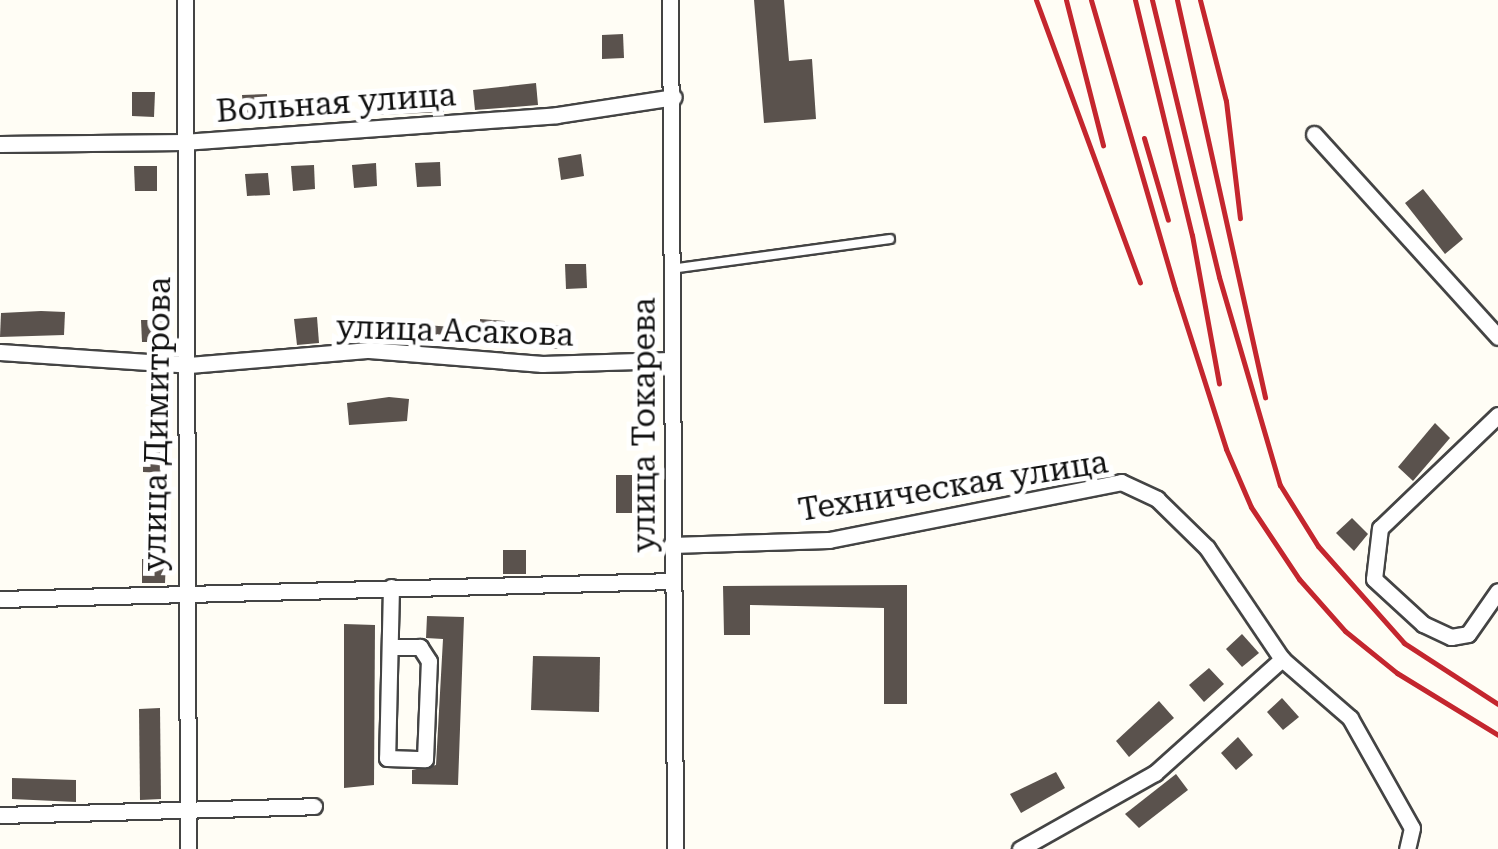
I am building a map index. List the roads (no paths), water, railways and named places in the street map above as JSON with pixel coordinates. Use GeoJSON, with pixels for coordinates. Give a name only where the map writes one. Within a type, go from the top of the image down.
{"type":"FeatureCollection","features":[{"type":"Feature","properties":{"kind":"street","name":"улица Димитрова"},"geometry":{"type":"LineString","coordinates":[[185,0],[183,142],[189,365],[183,595],[188,849]]}},
{"type":"Feature","properties":{"kind":"street","name":"улица Токарева"},"geometry":{"type":"LineString","coordinates":[[670,0],[674,97],[670,360],[675,849]]}},
{"type":"Feature","properties":{"kind":"street","name":"Вольная улица"},"geometry":{"type":"LineString","coordinates":[[0,144],[183,142],[557,115],[674,97]]}},
{"type":"Feature","properties":{"kind":"street"},"geometry":{"type":"LineString","coordinates":[[1314,134],[1498,337]]}},
{"type":"Feature","properties":{"kind":"street","name":"улица Асакова"},"geometry":{"type":"LineString","coordinates":[[0,352],[189,365],[369,350],[542,364],[670,360]]}},
{"type":"Feature","properties":{"kind":"street"},"geometry":{"type":"LineString","coordinates":[[1498,415],[1380,528],[1374,542],[1374,579],[1423,624],[1451,637],[1468,634],[1498,592]]}},
{"type":"Feature","properties":{"kind":"street","name":"Техническая улица"},"geometry":{"type":"LineString","coordinates":[[671,545],[829,540],[1121,482],[1157,499],[1208,548],[1282,659],[1366,740],[1412,828],[1408,849]]}},
{"type":"Feature","properties":{"kind":"street"},"geometry":{"type":"LineString","coordinates":[[0,599],[672,582]]}},
{"type":"Feature","properties":{"kind":"street"},"geometry":{"type":"LineString","coordinates":[[391,587],[394,647],[387,758],[425,759],[430,661],[420,647],[394,647]]}},
{"type":"Feature","properties":{"kind":"street"},"geometry":{"type":"LineString","coordinates":[[1020,849],[1155,773],[1282,659]]}},
{"type":"Feature","properties":{"kind":"street"},"geometry":{"type":"LineString","coordinates":[[0,816],[314,806]]}},
{"type":"Feature","properties":{"kind":"lane"},"geometry":{"type":"LineString","coordinates":[[671,269],[890,239]]}},
{"type":"Feature","properties":{"kind":"railway"},"geometry":{"type":"LineString","coordinates":[[1036,0],[1140,282]]}},
{"type":"Feature","properties":{"kind":"railway"},"geometry":{"type":"LineString","coordinates":[[1066,0],[1103,145]]}},
{"type":"Feature","properties":{"kind":"railway"},"geometry":{"type":"LineString","coordinates":[[1091,0],[1175,289],[1226,449],[1251,507],[1299,579],[1345,631],[1397,673],[1498,735]]}},
{"type":"Feature","properties":{"kind":"railway"},"geometry":{"type":"LineString","coordinates":[[1135,0],[1192,235],[1219,384]]}},
{"type":"Feature","properties":{"kind":"railway"},"geometry":{"type":"LineString","coordinates":[[1152,0],[1219,277],[1280,485],[1318,546],[1404,643],[1498,704]]}},
{"type":"Feature","properties":{"kind":"railway"},"geometry":{"type":"LineString","coordinates":[[1177,0],[1265,397]]}},
{"type":"Feature","properties":{"kind":"railway"},"geometry":{"type":"LineString","coordinates":[[1200,0],[1226,101],[1240,218]]}},
{"type":"Feature","properties":{"kind":"railway"},"geometry":{"type":"LineString","coordinates":[[1144,138],[1168,220]]}}]}
